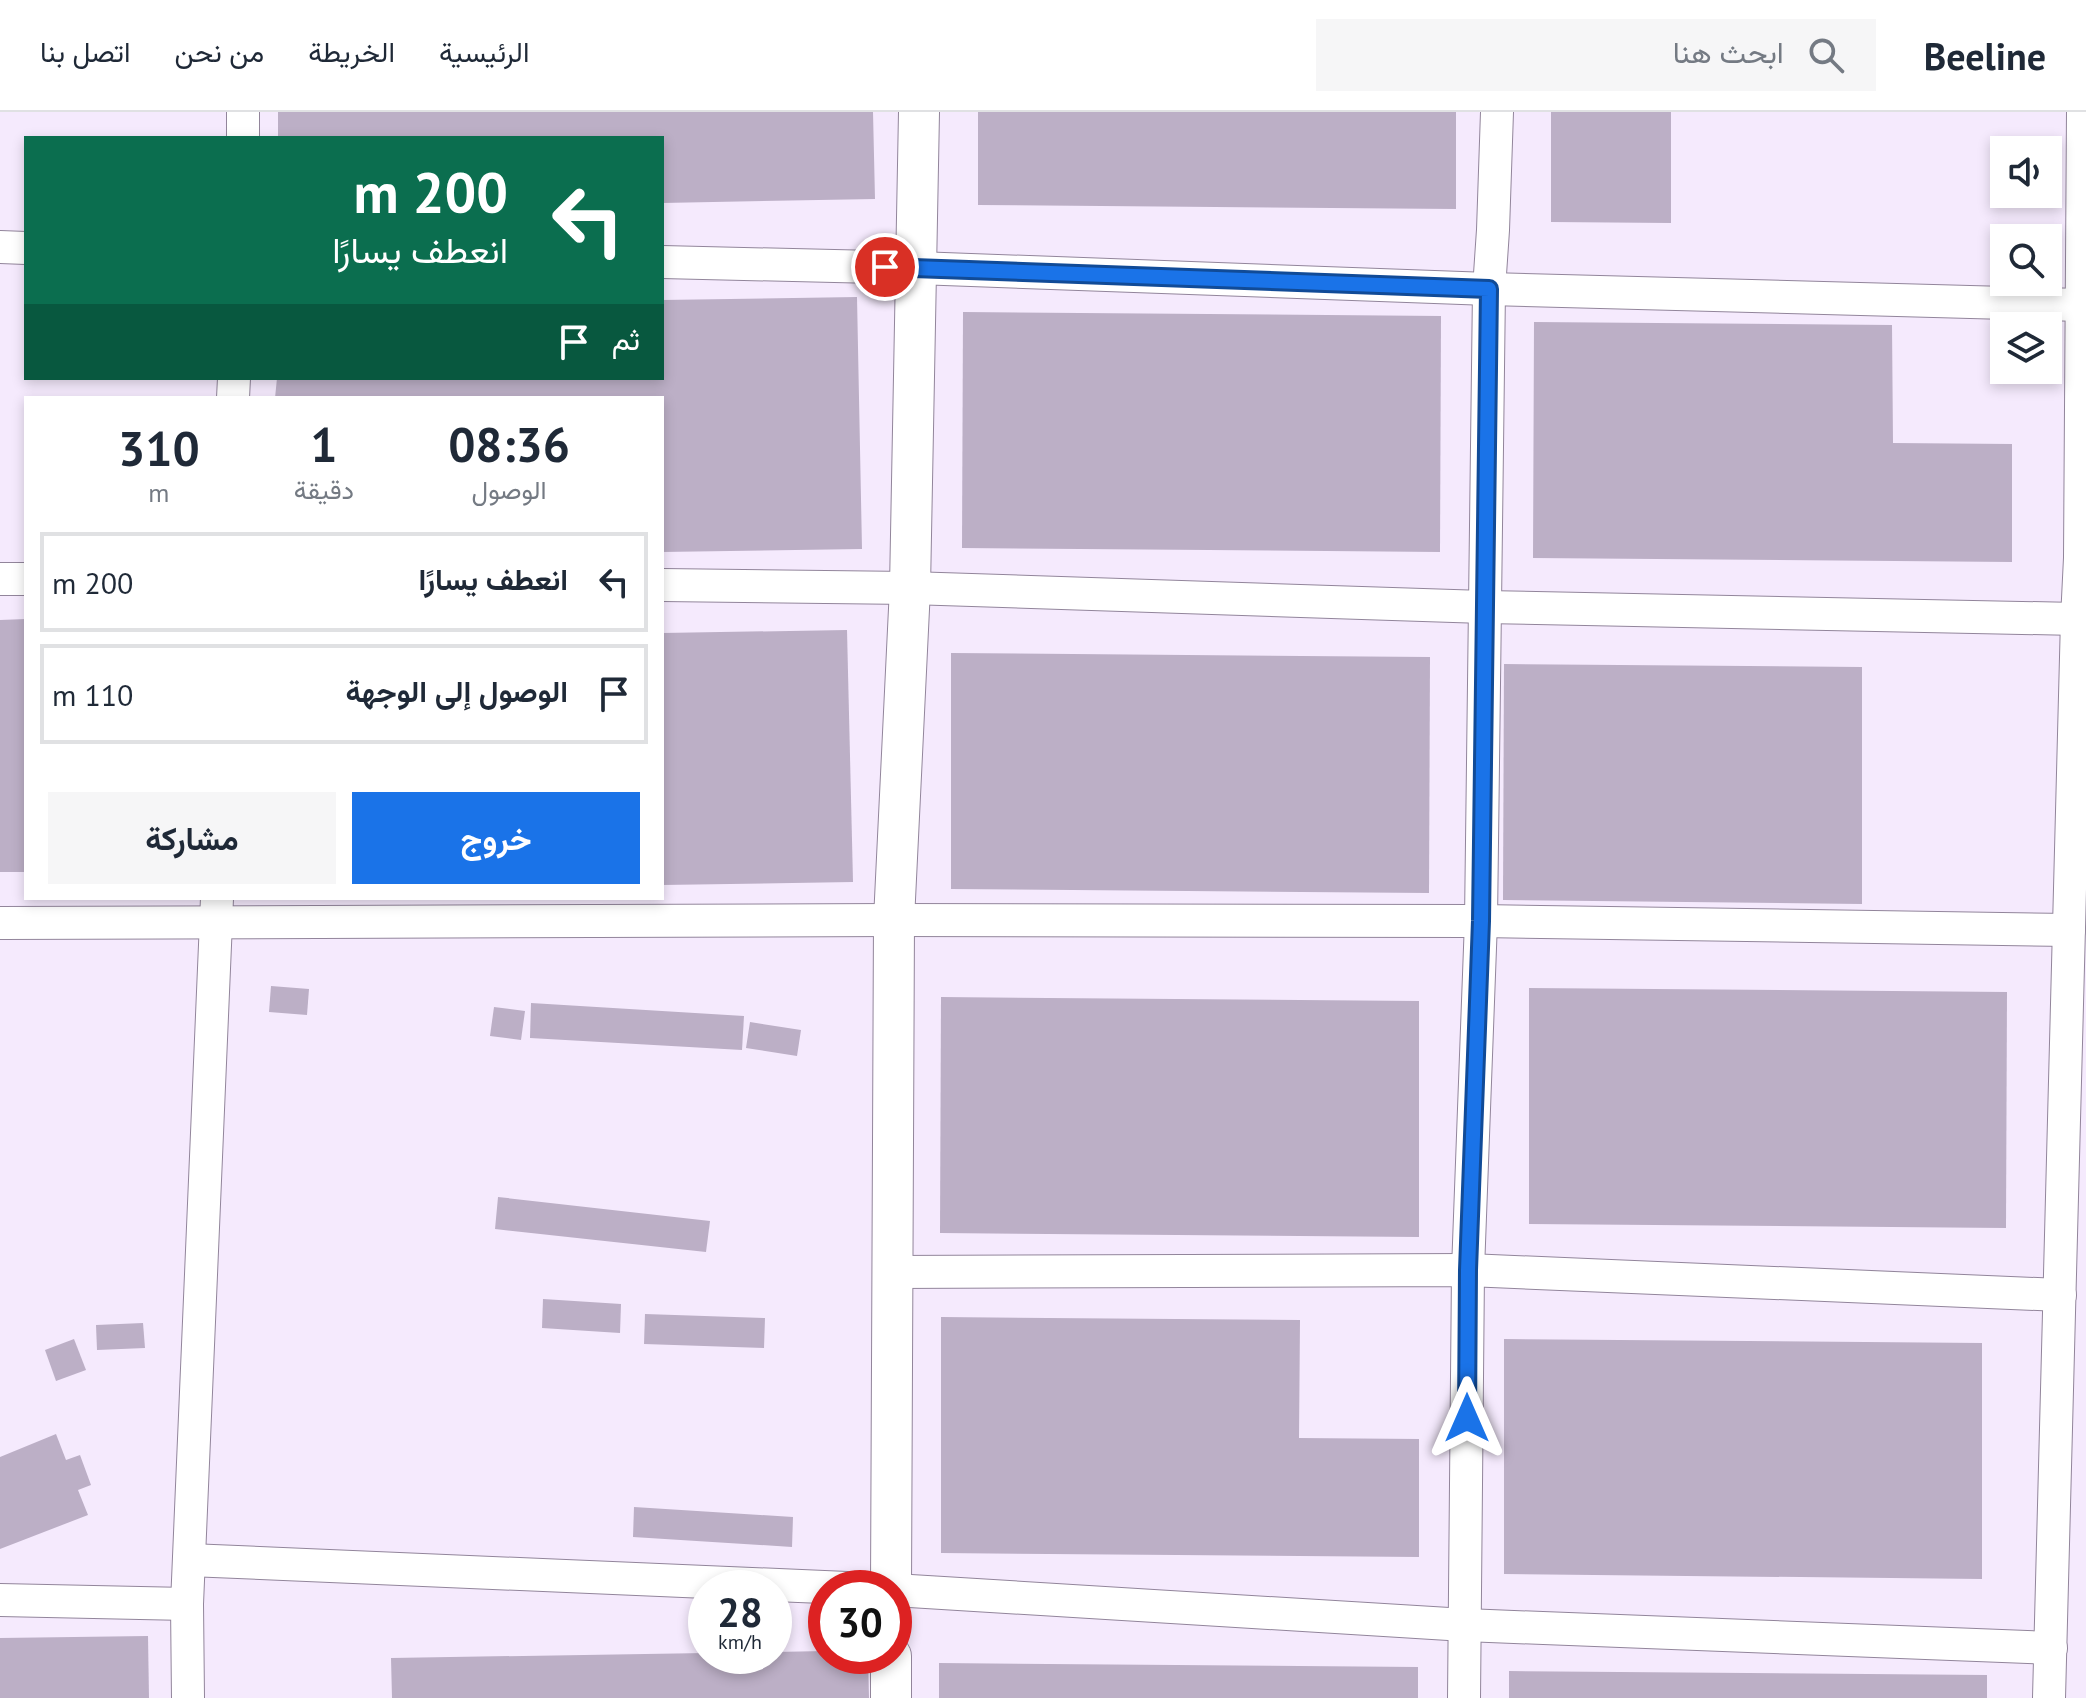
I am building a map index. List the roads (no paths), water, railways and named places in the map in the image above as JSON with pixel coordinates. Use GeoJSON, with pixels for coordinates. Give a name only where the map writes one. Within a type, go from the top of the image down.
{"type":"FeatureCollection","features":[{"type":"Feature","properties":{"kind":"street"},"geometry":{"type":"LineString","coordinates":[[243,112],[243,136]]}},
{"type":"Feature","properties":{"kind":"street"},"geometry":{"type":"LineString","coordinates":[[893,1570],[894,920],[910,588],[919,112]]}},
{"type":"Feature","properties":{"kind":"street"},"geometry":{"type":"LineString","coordinates":[[1464,1698],[1468,1270],[1481,921],[1489,289],[1497,112]]}},
{"type":"Feature","properties":{"kind":"street"},"geometry":{"type":"LineString","coordinates":[[2049,1698],[2071,1409],[2060,1295],[2069,930],[2078,858],[2077,619],[2083,555],[2083,112]]}},
{"type":"Feature","properties":{"kind":"street"},"geometry":{"type":"LineString","coordinates":[[0,247],[24,248]]}},
{"type":"Feature","properties":{"kind":"street"},"geometry":{"type":"LineString","coordinates":[[664,262],[2082,305]]}},
{"type":"Feature","properties":{"kind":"street"},"geometry":{"type":"LineString","coordinates":[[0,579],[24,579]]}},
{"type":"Feature","properties":{"kind":"street"},"geometry":{"type":"LineString","coordinates":[[664,585],[910,588],[1484,607],[2077,619]]}},
{"type":"Feature","properties":{"kind":"street"},"geometry":{"type":"LineString","coordinates":[[188,1698],[187,1604],[216,910]]}},
{"type":"Feature","properties":{"kind":"street"},"geometry":{"type":"LineString","coordinates":[[0,923],[216,910],[894,920],[1481,921],[2069,930]]}},
{"type":"Feature","properties":{"kind":"street"},"geometry":{"type":"LineString","coordinates":[[892,1272],[1468,1270],[2060,1295]]}},
{"type":"Feature","properties":{"kind":"street"},"geometry":{"type":"LineString","coordinates":[[189,1560],[808,1586]]}},
{"type":"Feature","properties":{"kind":"street"},"geometry":{"type":"LineString","coordinates":[[912,1590],[1465,1625],[2051,1648]]}},
{"type":"Feature","properties":{"kind":"street"},"geometry":{"type":"LineString","coordinates":[[0,1600],[187,1604]]}},
{"type":"Feature","properties":{"kind":"street"},"geometry":{"type":"LineString","coordinates":[[891,1674],[891,1698]]}}]}
